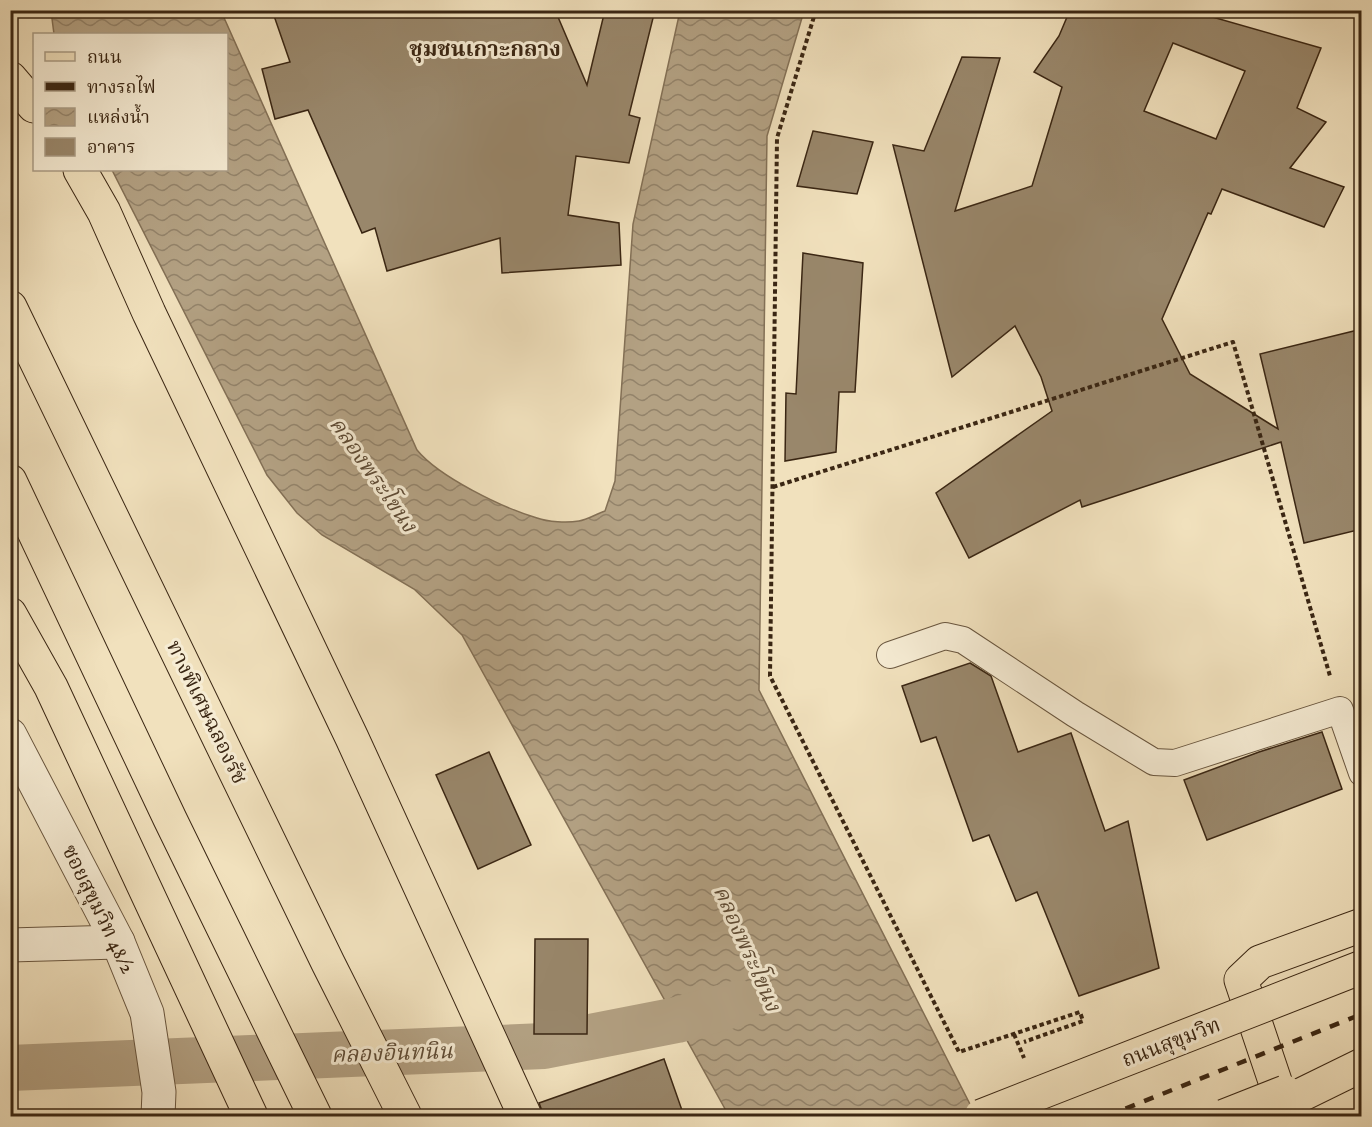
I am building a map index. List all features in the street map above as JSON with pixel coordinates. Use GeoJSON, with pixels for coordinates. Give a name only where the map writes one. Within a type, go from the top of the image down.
{"type":"FeatureCollection","features":[{"type":"Feature","properties":{"kind":"main road"},"geometry":{"type":"LineString","coordinates":[[10,78],[33,105]]}},
{"type":"Feature","properties":{"kind":"main road"},"geometry":{"type":"LineString","coordinates":[[81,171],[105,212],[149,313],[352,738],[525,1116]]}},
{"type":"Feature","properties":{"kind":"main road","name":"ทางพิเศษฉลองรัช"},"geometry":{"type":"LineString","coordinates":[[10,307],[328,963],[405,1116]]}},
{"type":"Feature","properties":{"kind":"main road"},"geometry":{"type":"LineString","coordinates":[[10,481],[175,829],[315,1116]]}},
{"type":"Feature","properties":{"kind":"main road"},"geometry":{"type":"LineString","coordinates":[[10,614],[51,687],[252,1116]]}},
{"type":"Feature","properties":{"kind":"main road"},"geometry":{"type":"LineString","coordinates":[[1362,925],[1260,962],[1241,980],[1284,1108],[1312,1112],[1362,1092]]}},
{"type":"Feature","properties":{"kind":"main road","name":"ถนนสุขุมวิท"},"geometry":{"type":"LineString","coordinates":[[981,1116],[1362,967]]}},
{"type":"Feature","properties":{"kind":"main road"},"geometry":{"type":"LineString","coordinates":[[1224,1116],[1362,1063]]}},
{"type":"Feature","properties":{"kind":"main road"},"geometry":{"type":"LineString","coordinates":[[1258,1116],[1362,1063]]}},
{"type":"Feature","properties":{"kind":"street","name":"ซอยสุขุมวิท 48/2"},"geometry":{"type":"LineString","coordinates":[[10,735],[118,942],[147,1013],[158,1104]]}},
{"type":"Feature","properties":{"kind":"street"},"geometry":{"type":"LineString","coordinates":[[10,945],[118,942]]}},
{"type":"Feature","properties":{"kind":"lane"},"geometry":{"type":"LineString","coordinates":[[890,655],[945,636],[963,640],[1075,714],[1154,762],[1165,764],[1175,763],[1340,710],[1362,773]]}},
{"type":"Feature","properties":{"kind":"path"},"geometry":{"type":"LineString","coordinates":[[816,10],[777,138],[770,676],[959,1052],[1080,1012],[1083,1021],[1024,1042]]}},
{"type":"Feature","properties":{"kind":"path"},"geometry":{"type":"LineString","coordinates":[[773,487],[1233,342],[1340,710]]}},
{"type":"Feature","properties":{"kind":"water","name":"คลองพระโขนง"},"geometry":{"type":"Polygon","coordinates":[[[51,11],[221,11],[417,450],[440,471],[507,507],[537,518],[574,522],[605,511],[615,481],[633,224],[680,11],[804,11],[767,136],[759,690],[976,1116],[729,1116],[462,635],[414,589],[322,535],[297,513],[267,475],[113,171],[228,171],[228,33],[54,33],[51,11]]]}},
{"type":"Feature","properties":{"kind":"building"},"geometry":{"type":"Polygon","coordinates":[[[272,10],[555,10],[587,85],[605,10],[655,10],[629,115],[640,118],[629,163],[576,156],[568,215],[619,223],[621,265],[502,273],[500,238],[387,271],[375,228],[362,233],[308,110],[275,119],[262,69],[290,62],[272,10]]]}},
{"type":"Feature","properties":{"kind":"building"},"geometry":{"type":"Polygon","coordinates":[[[1070,10],[1188,10],[1321,48],[1297,108],[1326,122],[1290,168],[1344,187],[1324,227],[1222,189],[1211,214],[1208,213],[1162,319],[1190,374],[1278,429],[1260,354],[1362,329],[1362,529],[1304,543],[1281,442],[1082,507],[1080,500],[969,558],[936,493],[1052,411],[1041,377],[1015,326],[952,377],[893,145],[924,151],[962,57],[1000,58],[955,211],[1032,186],[1062,87],[1034,72],[1059,36],[1070,10]],[[1173,43],[1144,111],[1216,139],[1245,71],[1173,43]]]}},
{"type":"Feature","properties":{"kind":"building"},"geometry":{"type":"Polygon","coordinates":[[[813,131],[873,142],[857,194],[797,186],[813,131]]]}},
{"type":"Feature","properties":{"kind":"building"},"geometry":{"type":"Polygon","coordinates":[[[803,253],[863,263],[855,392],[839,392],[836,452],[785,461],[786,393],[796,394],[803,253]]]}},
{"type":"Feature","properties":{"kind":"building"},"geometry":{"type":"Polygon","coordinates":[[[970,663],[991,676],[1018,752],[1071,733],[1105,831],[1128,821],[1159,968],[1079,996],[1037,892],[1016,901],[989,835],[973,841],[936,737],[921,742],[902,686],[970,663]]]}},
{"type":"Feature","properties":{"kind":"building"},"geometry":{"type":"Polygon","coordinates":[[[1322,732],[1342,789],[1207,840],[1184,780],[1259,752],[1322,732]]]}},
{"type":"Feature","properties":{"kind":"building"},"geometry":{"type":"Polygon","coordinates":[[[489,752],[531,845],[478,869],[436,775],[489,752]]]}},
{"type":"Feature","properties":{"kind":"building"},"geometry":{"type":"Polygon","coordinates":[[[535,939],[588,939],[587,1034],[534,1034],[535,939]]]}},
{"type":"Feature","properties":{"kind":"building"},"geometry":{"type":"Polygon","coordinates":[[[664,1059],[684,1116],[544,1116],[539,1103],[664,1059]]]}},
{"type":"Feature","properties":{"kind":"waterway","name":"คลองอินทนิน"},"geometry":{"type":"LineString","coordinates":[[10,1068],[544,1046],[677,1020],[739,1003]]}},
{"type":"Feature","properties":{"kind":"railway"},"geometry":{"type":"LineString","coordinates":[[1013,1116],[1362,978]]}},
{"type":"Feature","properties":{"kind":"railway"},"geometry":{"type":"LineString","coordinates":[[1107,1116],[1362,1014]]}},
{"type":"Feature","properties":{"kind":"district","name":"ชุมชนเกาะกลาง"},"geometry":{"type":"Point","coordinates":[485,48]}}]}
